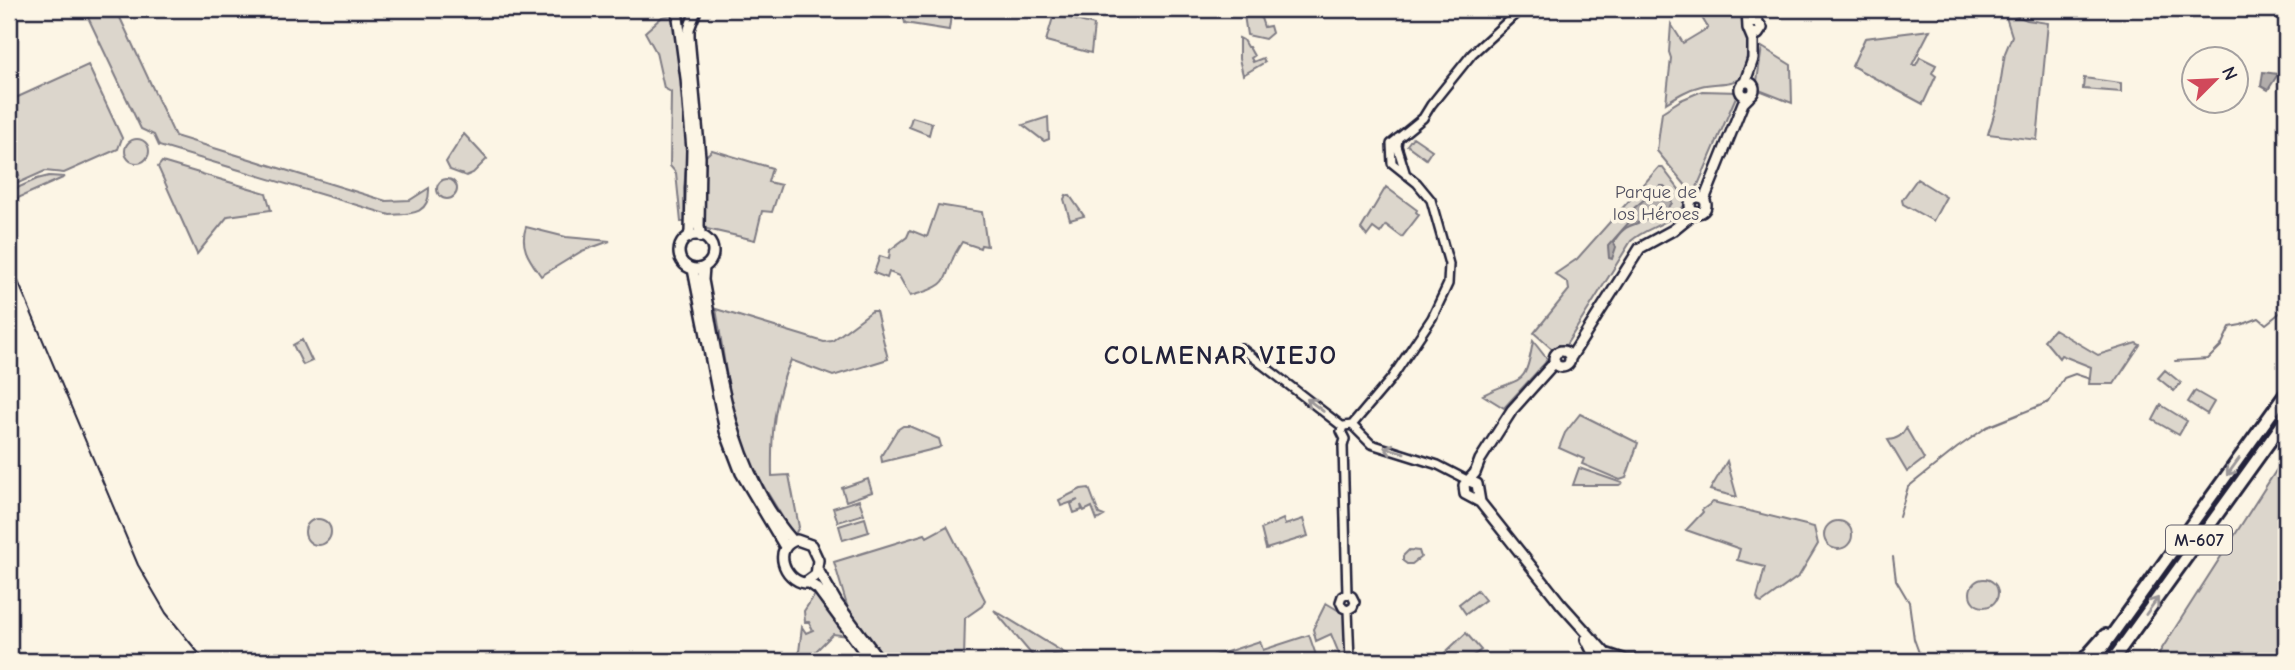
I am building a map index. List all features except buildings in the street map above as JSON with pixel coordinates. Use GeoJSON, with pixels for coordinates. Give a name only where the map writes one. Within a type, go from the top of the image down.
{"type":"FeatureCollection","features":[{"type":"Feature","properties":{"kind":"highway","name":"M-607"},"geometry":{"type":"LineString","coordinates":[[2093,661],[2286,393]]}},
{"type":"Feature","properties":{"kind":"highway","name":"M-607"},"geometry":{"type":"LineString","coordinates":[[2112,661],[2286,419]]}},
{"type":"Feature","properties":{"kind":"highway"},"geometry":{"type":"LineString","coordinates":[[2082,661],[2172,551]]}},
{"type":"Feature","properties":{"kind":"main road"},"geometry":{"type":"LineString","coordinates":[[1692,210],[1699,213],[1704,210],[1701,198],[1743,103],[1745,95],[1740,87],[1749,83],[1753,59],[1753,27],[1748,9]]}},
{"type":"Feature","properties":{"kind":"main road"},"geometry":{"type":"LineString","coordinates":[[688,238],[701,237],[710,243],[711,260],[704,267],[693,269],[683,263],[679,252],[681,244],[690,232],[692,150],[686,78],[676,10],[687,14],[698,11]]}},
{"type":"Feature","properties":{"kind":"main road"},"geometry":{"type":"LineString","coordinates":[[698,11],[689,29],[689,37],[699,131],[701,237]]}},
{"type":"Feature","properties":{"kind":"main road"},"geometry":{"type":"LineString","coordinates":[[1597,661],[1585,637],[1561,604],[1473,491],[1480,460],[1512,410],[1557,364],[1569,365],[1568,354],[1640,248],[1672,230],[1692,210],[1692,199],[1701,198]]}},
{"type":"Feature","properties":{"kind":"main road"},"geometry":{"type":"LineString","coordinates":[[704,267],[703,280],[734,433],[748,469],[789,544]]}},
{"type":"Feature","properties":{"kind":"main road"},"geometry":{"type":"LineString","coordinates":[[693,269],[725,431],[741,474],[789,544]]}},
{"type":"Feature","properties":{"kind":"main road"},"geometry":{"type":"LineString","coordinates":[[871,661],[818,589],[808,582],[796,581],[787,572],[783,554],[789,544],[802,540],[811,545],[818,560],[818,570],[837,603],[880,661]]}},
{"type":"Feature","properties":{"kind":"main road"},"geometry":{"type":"LineString","coordinates":[[808,582],[818,570]]}},
{"type":"Feature","properties":{"kind":"main road"},"geometry":{"type":"LineString","coordinates":[[1561,604],[1605,653],[1619,660],[1651,661]]}},
{"type":"Feature","properties":{"kind":"street"},"geometry":{"type":"LineString","coordinates":[[1345,439],[1349,440],[1432,318],[1448,284],[1449,264],[1430,200],[1425,192],[1394,166],[1390,155],[1391,144],[1423,118],[1472,54],[1521,9]]}},
{"type":"Feature","properties":{"kind":"street"},"geometry":{"type":"LineString","coordinates":[[1398,138],[1406,175]]}},
{"type":"Feature","properties":{"kind":"street"},"geometry":{"type":"LineString","coordinates":[[1390,155],[1394,150],[1399,151]]}},
{"type":"Feature","properties":{"kind":"street"},"geometry":{"type":"LineString","coordinates":[[1394,166],[1399,166],[1402,162]]}},
{"type":"Feature","properties":{"kind":"street"},"geometry":{"type":"LineString","coordinates":[[1241,348],[1343,427],[1354,431],[1368,442],[1455,473],[1473,491]]}},
{"type":"Feature","properties":{"kind":"street"},"geometry":{"type":"LineString","coordinates":[[1343,427],[1341,433],[1345,439],[1347,594],[1352,596],[1355,602],[1348,610],[1350,661]]}},
{"type":"Feature","properties":{"kind":"green space"},"geometry":{"type":"Polygon","coordinates":[[[84,9],[116,9],[175,136],[386,201],[410,200],[429,188],[426,203],[423,208],[412,213],[390,215],[159,146],[154,135],[141,129],[84,9]]]}},
{"type":"Feature","properties":{"kind":"green space"},"geometry":{"type":"Polygon","coordinates":[[[1705,9],[1743,9],[1748,49],[1744,76],[1729,83],[1696,87],[1666,103],[1671,58],[1671,24],[1683,43],[1708,28],[1701,16],[1705,9]]]}},
{"type":"Feature","properties":{"kind":"green space"},"geometry":{"type":"Polygon","coordinates":[[[1259,12],[1264,27],[1270,26],[1272,33],[1265,39],[1247,35],[1244,15],[1259,12]]]}},
{"type":"Feature","properties":{"kind":"green space"},"geometry":{"type":"Polygon","coordinates":[[[927,13],[928,16],[951,15],[949,30],[905,23],[903,14],[927,13]]]}},
{"type":"Feature","properties":{"kind":"green space"},"geometry":{"type":"Polygon","coordinates":[[[2010,13],[2027,20],[2048,23],[2037,140],[1988,134],[1997,105],[2005,53],[2012,36],[2006,17],[2010,13]]]}},
{"type":"Feature","properties":{"kind":"green space"},"geometry":{"type":"Polygon","coordinates":[[[1054,14],[1094,25],[1091,53],[1046,41],[1054,14]]]}},
{"type":"Feature","properties":{"kind":"green space"},"geometry":{"type":"Polygon","coordinates":[[[662,17],[675,17],[689,137],[684,189],[685,222],[681,222],[676,173],[670,166],[671,92],[664,88],[656,52],[645,32],[662,17]]]}},
{"type":"Feature","properties":{"kind":"green space"},"geometry":{"type":"Polygon","coordinates":[[[1930,30],[1912,65],[1916,65],[1920,57],[1936,65],[1932,73],[1936,76],[1923,104],[1852,66],[1865,38],[1930,30]]]}},
{"type":"Feature","properties":{"kind":"green space"},"geometry":{"type":"Polygon","coordinates":[[[1239,38],[1249,47],[1254,56],[1251,58],[1253,62],[1263,58],[1265,62],[1243,75],[1239,59],[1239,38]]]}},
{"type":"Feature","properties":{"kind":"green space"},"geometry":{"type":"Polygon","coordinates":[[[1762,47],[1791,65],[1792,103],[1759,90],[1757,81],[1762,47]]]}},
{"type":"Feature","properties":{"kind":"green space"},"geometry":{"type":"Polygon","coordinates":[[[88,65],[122,138],[118,149],[64,173],[45,171],[14,185],[12,179],[19,175],[9,154],[9,101],[88,65]]]}},
{"type":"Feature","properties":{"kind":"green space"},"geometry":{"type":"Polygon","coordinates":[[[2084,78],[2121,83],[2121,92],[2083,89],[2084,78]]]}},
{"type":"Feature","properties":{"kind":"green space","name":"Parque de los Héroes"},"geometry":{"type":"Polygon","coordinates":[[[1702,91],[1738,92],[1695,192],[1692,193],[1657,151],[1662,112],[1702,91]]]}},
{"type":"Feature","properties":{"kind":"green space"},"geometry":{"type":"Polygon","coordinates":[[[912,117],[932,123],[929,135],[909,127],[912,117]]]}},
{"type":"Feature","properties":{"kind":"green space"},"geometry":{"type":"Polygon","coordinates":[[[1048,117],[1049,139],[1044,141],[1023,125],[1048,117]]]}},
{"type":"Feature","properties":{"kind":"green space"},"geometry":{"type":"Polygon","coordinates":[[[464,134],[487,159],[466,176],[450,170],[446,162],[464,134]]]}},
{"type":"Feature","properties":{"kind":"green space"},"geometry":{"type":"Polygon","coordinates":[[[1413,137],[1432,150],[1426,159],[1407,145],[1413,137]]]}},
{"type":"Feature","properties":{"kind":"green space"},"geometry":{"type":"Polygon","coordinates":[[[137,139],[146,142],[149,151],[146,160],[137,163],[128,160],[125,151],[128,142],[137,139]]]}},
{"type":"Feature","properties":{"kind":"green space"},"geometry":{"type":"Polygon","coordinates":[[[712,150],[772,168],[768,182],[781,185],[772,212],[762,211],[755,240],[707,229],[703,224],[706,156],[712,150]]]}},
{"type":"Feature","properties":{"kind":"green space"},"geometry":{"type":"Polygon","coordinates":[[[162,162],[266,193],[271,210],[228,216],[197,254],[158,167],[162,162]]]}},
{"type":"Feature","properties":{"kind":"green space","name":"Parque de los Héroes"},"geometry":{"type":"Polygon","coordinates":[[[1659,167],[1662,167],[1687,200],[1676,214],[1631,241],[1566,345],[1552,349],[1534,333],[1569,290],[1568,283],[1555,274],[1577,259],[1659,167]]]}},
{"type":"Feature","properties":{"kind":"green space"},"geometry":{"type":"Polygon","coordinates":[[[49,176],[65,177],[16,199],[13,193],[15,189],[49,176]]]}},
{"type":"Feature","properties":{"kind":"green space"},"geometry":{"type":"Polygon","coordinates":[[[447,179],[454,182],[457,189],[454,196],[447,199],[440,196],[437,189],[440,182],[447,179]]]}},
{"type":"Feature","properties":{"kind":"green space"},"geometry":{"type":"Polygon","coordinates":[[[1917,179],[1946,197],[1933,221],[1903,204],[1902,200],[1917,179]]]}},
{"type":"Feature","properties":{"kind":"green space"},"geometry":{"type":"Polygon","coordinates":[[[1386,187],[1417,210],[1419,215],[1402,237],[1386,225],[1380,233],[1373,228],[1367,236],[1361,229],[1386,187]]]}},
{"type":"Feature","properties":{"kind":"green space"},"geometry":{"type":"Polygon","coordinates":[[[1066,195],[1070,196],[1084,216],[1070,220],[1064,199],[1066,195]]]}},
{"type":"Feature","properties":{"kind":"green space"},"geometry":{"type":"Polygon","coordinates":[[[938,205],[982,212],[987,246],[981,245],[980,248],[962,242],[942,282],[936,287],[910,296],[899,276],[889,272],[887,278],[874,273],[880,256],[889,259],[890,250],[907,237],[910,230],[927,237],[938,205]]]}},
{"type":"Feature","properties":{"kind":"green space"},"geometry":{"type":"Polygon","coordinates":[[[526,227],[566,237],[610,241],[582,251],[541,276],[525,247],[526,227]]]}},
{"type":"Feature","properties":{"kind":"green space"},"geometry":{"type":"Polygon","coordinates":[[[716,309],[824,342],[832,341],[872,311],[876,311],[888,359],[833,376],[791,360],[785,374],[775,416],[772,476],[789,475],[799,527],[795,534],[791,533],[760,481],[744,444],[729,387],[716,309]]]}},
{"type":"Feature","properties":{"kind":"green space"},"geometry":{"type":"Polygon","coordinates":[[[2054,329],[2098,355],[2136,343],[2140,345],[2114,384],[2089,384],[2091,367],[2061,355],[2059,358],[2044,340],[2054,329]]]}},
{"type":"Feature","properties":{"kind":"green space"},"geometry":{"type":"Polygon","coordinates":[[[302,340],[312,361],[303,365],[293,345],[302,340]]]}},
{"type":"Feature","properties":{"kind":"green space"},"geometry":{"type":"Polygon","coordinates":[[[1533,341],[1547,359],[1504,408],[1483,395],[1523,375],[1533,341]]]}},
{"type":"Feature","properties":{"kind":"green space"},"geometry":{"type":"Polygon","coordinates":[[[2165,370],[2181,383],[2174,391],[2158,378],[2165,370]]]}},
{"type":"Feature","properties":{"kind":"green space"},"geometry":{"type":"Polygon","coordinates":[[[2195,391],[2214,402],[2207,414],[2188,402],[2195,391]]]}},
{"type":"Feature","properties":{"kind":"green space"},"geometry":{"type":"Polygon","coordinates":[[[2161,405],[2187,421],[2179,435],[2153,420],[2161,405]]]}},
{"type":"Feature","properties":{"kind":"green space"},"geometry":{"type":"Polygon","coordinates":[[[1580,414],[1638,443],[1626,478],[1620,480],[1582,464],[1584,459],[1559,448],[1565,433],[1580,414]]]}},
{"type":"Feature","properties":{"kind":"green space"},"geometry":{"type":"Polygon","coordinates":[[[903,426],[939,439],[941,446],[882,462],[881,456],[897,430],[903,426]]]}},
{"type":"Feature","properties":{"kind":"green space"},"geometry":{"type":"Polygon","coordinates":[[[1906,428],[1924,459],[1907,472],[1888,440],[1899,437],[1906,428]]]}},
{"type":"Feature","properties":{"kind":"green space"},"geometry":{"type":"Polygon","coordinates":[[[2286,455],[2286,661],[2154,661],[2286,455]]]}},
{"type":"Feature","properties":{"kind":"green space"},"geometry":{"type":"Polygon","coordinates":[[[1727,461],[1737,497],[1710,490],[1727,461]]]}},
{"type":"Feature","properties":{"kind":"green space"},"geometry":{"type":"Polygon","coordinates":[[[1579,468],[1622,483],[1573,485],[1579,468]]]}},
{"type":"Feature","properties":{"kind":"green space"},"geometry":{"type":"Polygon","coordinates":[[[868,479],[872,492],[846,501],[842,488],[868,479]]]}},
{"type":"Feature","properties":{"kind":"green space"},"geometry":{"type":"Polygon","coordinates":[[[1089,488],[1099,514],[1104,516],[1097,520],[1092,507],[1084,511],[1081,505],[1082,510],[1074,513],[1071,504],[1078,500],[1061,506],[1059,500],[1089,488]]]}},
{"type":"Feature","properties":{"kind":"green space"},"geometry":{"type":"Polygon","coordinates":[[[859,500],[864,514],[838,522],[833,508],[859,500]]]}},
{"type":"Feature","properties":{"kind":"green space"},"geometry":{"type":"Polygon","coordinates":[[[1713,502],[1814,527],[1818,544],[1799,576],[1762,603],[1759,602],[1757,598],[1765,567],[1737,560],[1740,549],[1686,530],[1702,510],[1713,502]]]}},
{"type":"Feature","properties":{"kind":"green space"},"geometry":{"type":"Polygon","coordinates":[[[865,518],[869,532],[843,540],[839,526],[865,518]]]}},
{"type":"Feature","properties":{"kind":"green space"},"geometry":{"type":"Polygon","coordinates":[[[318,519],[327,523],[331,532],[327,541],[318,545],[309,541],[305,532],[309,523],[318,519]]]}},
{"type":"Feature","properties":{"kind":"green space"},"geometry":{"type":"Polygon","coordinates":[[[1283,519],[1285,525],[1303,519],[1308,536],[1266,549],[1261,529],[1283,519]]]}},
{"type":"Feature","properties":{"kind":"green space"},"geometry":{"type":"Polygon","coordinates":[[[1838,521],[1848,525],[1852,535],[1848,545],[1838,549],[1828,545],[1824,535],[1828,525],[1838,521]]]}},
{"type":"Feature","properties":{"kind":"green space"},"geometry":{"type":"Polygon","coordinates":[[[947,526],[985,600],[982,606],[965,618],[964,661],[888,661],[848,609],[834,562],[925,534],[927,537],[947,526]]]}},
{"type":"Feature","properties":{"kind":"green space"},"geometry":{"type":"Polygon","coordinates":[[[1409,550],[1419,551],[1421,557],[1412,564],[1403,561],[1403,556],[1409,550]]]}},
{"type":"Feature","properties":{"kind":"green space"},"geometry":{"type":"Polygon","coordinates":[[[1984,579],[1994,583],[1998,593],[1994,603],[1984,607],[1974,603],[1970,593],[1974,583],[1984,579]]]}},
{"type":"Feature","properties":{"kind":"green space"},"geometry":{"type":"Polygon","coordinates":[[[1477,590],[1485,600],[1466,614],[1459,604],[1477,590]]]}},
{"type":"Feature","properties":{"kind":"green space"},"geometry":{"type":"Polygon","coordinates":[[[816,593],[848,636],[833,634],[808,659],[799,652],[802,627],[806,633],[813,630],[809,622],[805,622],[804,611],[816,593]]]}},
{"type":"Feature","properties":{"kind":"green space"},"geometry":{"type":"Polygon","coordinates":[[[1326,603],[1346,615],[1346,661],[1342,661],[1331,634],[1316,641],[1313,629],[1326,603]]]}},
{"type":"Feature","properties":{"kind":"green space"},"geometry":{"type":"Polygon","coordinates":[[[994,610],[1071,657],[1093,661],[1037,661],[994,610]]]}},
{"type":"Feature","properties":{"kind":"green space"},"geometry":{"type":"Polygon","coordinates":[[[1466,633],[1481,650],[1466,661],[1436,661],[1466,633]]]}},
{"type":"Feature","properties":{"kind":"green space"},"geometry":{"type":"Polygon","coordinates":[[[1309,635],[1318,661],[1199,661],[1260,641],[1263,650],[1309,635]]]}},
{"type":"Feature","properties":{"kind":"shaded area"},"geometry":{"type":"Polygon","coordinates":[[[2263,72],[2278,74],[2268,90],[2261,86],[2263,72]]]}},
{"type":"Feature","properties":{"kind":"shaded area"},"geometry":{"type":"Polygon","coordinates":[[[1660,186],[1669,190],[1672,203],[1657,216],[1622,231],[1613,243],[1616,247],[1612,259],[1609,258],[1608,246],[1631,220],[1634,208],[1660,186]]]}},
{"type":"Feature","properties":{"kind":"waterway"},"geometry":{"type":"LineString","coordinates":[[2175,361],[2208,359],[2221,346],[2230,327],[2259,318],[2266,324],[2286,308]]}},
{"type":"Feature","properties":{"kind":"waterway"},"geometry":{"type":"LineString","coordinates":[[1899,517],[1908,487],[1957,448],[1987,427],[2049,402],[2064,378],[2075,374],[2090,379]]}},
{"type":"Feature","properties":{"kind":"waterway"},"geometry":{"type":"LineString","coordinates":[[1893,557],[1896,580],[1909,602],[1914,639],[1922,661]]}},
{"type":"Feature","properties":{"kind":"waterway"},"geometry":{"type":"LineString","coordinates":[[1053,655],[1070,661]]}},
{"type":"Feature","properties":{"kind":"railway"},"geometry":{"type":"LineString","coordinates":[[9,260],[138,565],[166,613],[205,661]]}},
{"type":"Feature","properties":{"kind":"district","name":"COLMENAR VIEJO"},"geometry":{"type":"Point","coordinates":[1221,355]}}]}
